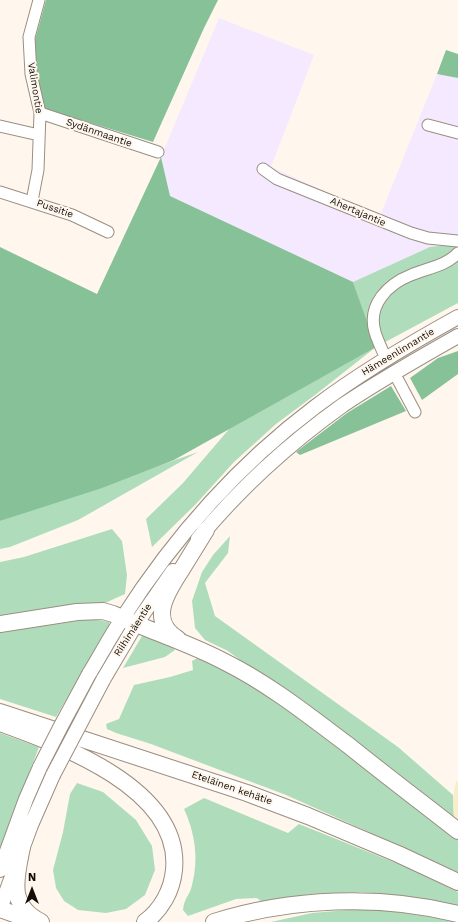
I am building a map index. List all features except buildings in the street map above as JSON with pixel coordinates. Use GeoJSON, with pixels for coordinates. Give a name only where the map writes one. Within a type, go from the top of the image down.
{"type":"FeatureCollection","features":[{"type":"Feature","properties":{"kind":"highway"},"geometry":{"type":"LineString","coordinates":[[190,646],[169,632],[162,618],[163,603],[170,588],[206,530]]}},
{"type":"Feature","properties":{"kind":"highway"},"geometry":{"type":"LineString","coordinates":[[0,624],[90,611],[103,611],[190,646],[225,662],[281,696],[315,720],[458,831]]}},
{"type":"Feature","properties":{"kind":"highway","name":"Eteläinen kehätie"},"geometry":{"type":"LineString","coordinates":[[0,712],[126,752],[261,798],[355,835],[458,882]]}},
{"type":"Feature","properties":{"kind":"highway"},"geometry":{"type":"LineString","coordinates":[[0,723],[61,747],[111,773],[147,800],[158,815],[165,825],[171,840],[174,859],[174,875],[166,898],[154,914],[145,922]]}},
{"type":"Feature","properties":{"kind":"highway"},"geometry":{"type":"LineString","coordinates":[[22,847],[17,875],[17,896],[28,914],[41,922]]}},
{"type":"Feature","properties":{"kind":"highway"},"geometry":{"type":"LineString","coordinates":[[214,922],[259,910],[323,902],[416,905],[458,914]]}},
{"type":"Feature","properties":{"kind":"highway"},"geometry":{"type":"LineString","coordinates":[[0,909],[37,922]]}},
{"type":"Feature","properties":{"kind":"main road","name":"Hämeenlinnantie"},"geometry":{"type":"LineString","coordinates":[[339,390],[391,356],[458,317]]}},
{"type":"Feature","properties":{"kind":"main road","name":"Hämeenlinnantie"},"geometry":{"type":"LineString","coordinates":[[344,405],[388,376],[458,336]]}},
{"type":"Feature","properties":{"kind":"main road","name":"Riihimäentie"},"geometry":{"type":"LineString","coordinates":[[0,909],[40,802],[103,680],[129,621],[175,544],[221,492],[254,458],[314,408],[339,390]]}},
{"type":"Feature","properties":{"kind":"main road","name":"Riihimäentie"},"geometry":{"type":"LineString","coordinates":[[0,870],[26,799],[40,767],[89,674],[129,621],[167,579],[206,530],[263,470],[344,405]]}},
{"type":"Feature","properties":{"kind":"street","name":"Valimontie"},"geometry":{"type":"LineString","coordinates":[[32,201],[38,170],[40,113],[31,74],[29,37],[40,0]]}},
{"type":"Feature","properties":{"kind":"street","name":"Sydänmaantie"},"geometry":{"type":"LineString","coordinates":[[40,113],[158,152]]}},
{"type":"Feature","properties":{"kind":"street"},"geometry":{"type":"LineString","coordinates":[[428,125],[458,133]]}},
{"type":"Feature","properties":{"kind":"street"},"geometry":{"type":"LineString","coordinates":[[0,126],[39,135]]}},
{"type":"Feature","properties":{"kind":"street","name":"Ahertajantie"},"geometry":{"type":"LineString","coordinates":[[263,169],[277,179],[411,233],[428,238],[458,241]]}},
{"type":"Feature","properties":{"kind":"street","name":"Pussitie"},"geometry":{"type":"LineString","coordinates":[[0,192],[72,215],[108,232]]}},
{"type":"Feature","properties":{"kind":"street"},"geometry":{"type":"LineString","coordinates":[[383,352],[374,330],[373,319],[375,309],[384,292],[410,275],[453,259],[458,253]]}},
{"type":"Feature","properties":{"kind":"street"},"geometry":{"type":"LineString","coordinates":[[398,380],[415,412]]}},
{"type":"Feature","properties":{"kind":"shaded area"},"geometry":{"type":"Polygon","coordinates":[[[219,18],[314,55],[271,167],[380,216],[437,74],[458,78],[458,244],[353,282],[170,196],[161,157],[219,18]]]}},
{"type":"Feature","properties":{"kind":"green space"},"geometry":{"type":"Polygon","coordinates":[[[46,0],[218,0],[153,142],[45,109],[36,73],[35,40],[46,0]]]}},
{"type":"Feature","properties":{"kind":"green space"},"geometry":{"type":"Polygon","coordinates":[[[446,50],[458,54],[458,78],[437,74],[446,50]]]}},
{"type":"Feature","properties":{"kind":"green space"},"geometry":{"type":"Polygon","coordinates":[[[161,157],[170,196],[353,282],[376,347],[174,460],[102,488],[0,521],[0,247],[97,294],[161,157]]]}},
{"type":"Feature","properties":{"kind":"green space"},"geometry":{"type":"Polygon","coordinates":[[[458,244],[458,303],[376,347],[276,424],[234,462],[195,505],[152,547],[146,519],[183,483],[230,428],[375,347],[353,282],[430,247],[458,244]]]}},
{"type":"Feature","properties":{"kind":"green space"},"geometry":{"type":"Polygon","coordinates":[[[458,351],[458,374],[422,400],[410,378],[438,358],[458,351]]]}},
{"type":"Feature","properties":{"kind":"green space"},"geometry":{"type":"Polygon","coordinates":[[[391,386],[406,411],[300,455],[296,452],[347,413],[391,386]]]}},
{"type":"Feature","properties":{"kind":"green space"},"geometry":{"type":"Polygon","coordinates":[[[198,452],[78,520],[10,547],[0,549],[0,521],[198,452]]]}},
{"type":"Feature","properties":{"kind":"green space"},"geometry":{"type":"Polygon","coordinates":[[[112,529],[122,541],[127,575],[125,594],[105,603],[83,604],[0,616],[0,562],[24,557],[112,529]]]}},
{"type":"Feature","properties":{"kind":"green space"},"geometry":{"type":"Polygon","coordinates":[[[230,536],[228,553],[205,583],[215,616],[398,747],[453,795],[454,820],[228,651],[205,640],[195,628],[192,601],[202,572],[213,555],[230,536]]]}},
{"type":"Feature","properties":{"kind":"green space"},"geometry":{"type":"Polygon","coordinates":[[[91,619],[109,622],[109,626],[56,717],[0,699],[0,633],[91,619]]]}},
{"type":"Feature","properties":{"kind":"green space"},"geometry":{"type":"Polygon","coordinates":[[[142,636],[160,640],[175,650],[165,657],[123,668],[142,636]]]}},
{"type":"Feature","properties":{"kind":"green space"},"geometry":{"type":"Polygon","coordinates":[[[201,656],[227,669],[274,700],[458,839],[458,872],[286,795],[107,729],[106,724],[119,719],[134,685],[193,670],[192,661],[201,656]]]}},
{"type":"Feature","properties":{"kind":"green space"},"geometry":{"type":"Polygon","coordinates":[[[0,733],[39,747],[0,849],[0,733]]]}},
{"type":"Feature","properties":{"kind":"green space"},"geometry":{"type":"Polygon","coordinates":[[[77,783],[103,792],[136,820],[152,846],[155,870],[145,895],[126,909],[106,913],[78,910],[64,901],[56,888],[53,870],[63,832],[70,794],[77,783]]]}},
{"type":"Feature","properties":{"kind":"green space"},"geometry":{"type":"Polygon","coordinates":[[[204,798],[288,833],[299,824],[406,867],[458,892],[458,906],[405,896],[361,892],[310,894],[263,903],[257,898],[236,899],[188,916],[183,910],[194,875],[195,846],[191,827],[184,809],[204,798]]]}},
{"type":"Feature","properties":{"kind":"green space"},"geometry":{"type":"Polygon","coordinates":[[[371,908],[424,912],[458,922],[271,922],[312,913],[371,908]]]}},
{"type":"Feature","properties":{"kind":"sand"},"geometry":{"type":"Polygon","coordinates":[[[456,781],[458,782],[458,823],[454,820],[453,798],[456,781]]]}}]}
